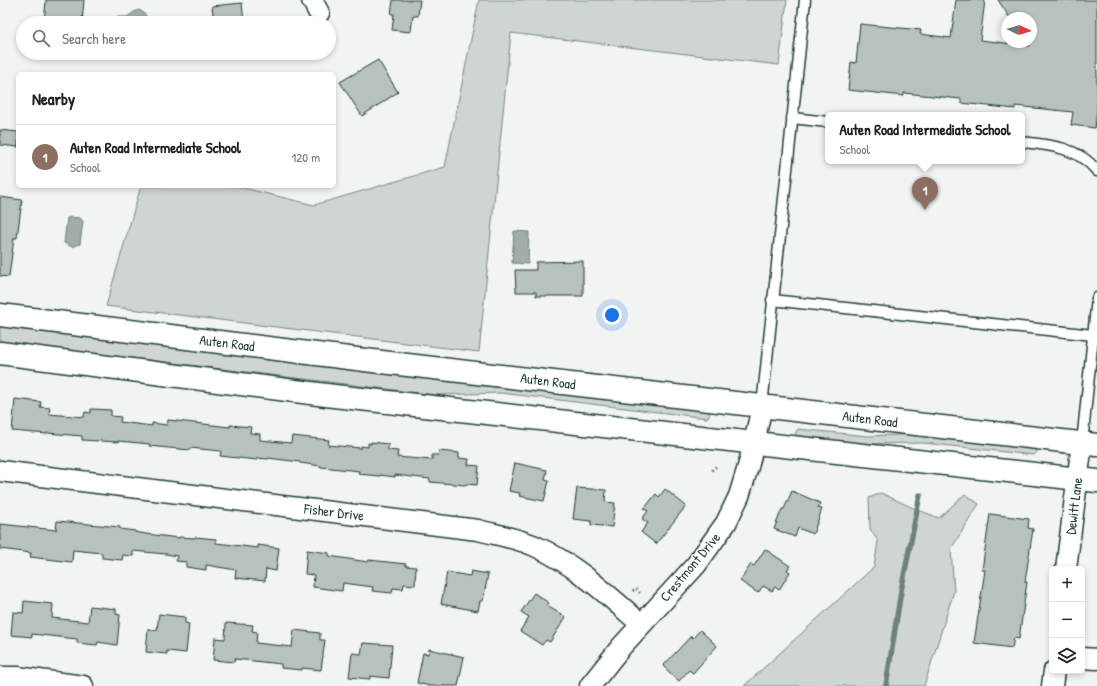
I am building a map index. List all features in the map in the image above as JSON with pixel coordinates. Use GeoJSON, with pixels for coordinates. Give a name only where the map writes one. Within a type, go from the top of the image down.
{"type":"FeatureCollection","features":[{"type":"Feature","properties":{"kind":"street","name":"Auten Road"},"geometry":{"type":"LineString","coordinates":[[0,315],[381,362],[1089,444]]}},
{"type":"Feature","properties":{"kind":"street"},"geometry":{"type":"LineString","coordinates":[[0,353],[334,396],[1087,480]]}},
{"type":"Feature","properties":{"kind":"street","name":"Crestmont Drive"},"geometry":{"type":"LineString","coordinates":[[590,686],[641,624],[696,565],[726,523],[739,496],[754,443],[762,406]]}},
{"type":"Feature","properties":{"kind":"street","name":"Dewitt Lane"},"geometry":{"type":"LineString","coordinates":[[1067,566],[1087,480],[1089,444]]}},
{"type":"Feature","properties":{"kind":"street","name":"Fisher Drive"},"geometry":{"type":"LineString","coordinates":[[0,471],[478,530],[510,537],[535,546],[560,560],[600,588],[641,624]]}},
{"type":"Feature","properties":{"kind":"street"},"geometry":{"type":"LineString","coordinates":[[1085,658],[1097,659]]}},
{"type":"Feature","properties":{"kind":"street"},"geometry":{"type":"LineString","coordinates":[[1052,686],[1054,674]]}},
{"type":"Feature","properties":{"kind":"street"},"geometry":{"type":"LineString","coordinates":[[0,676],[83,686]]}},
{"type":"Feature","properties":{"kind":"lane"},"geometry":{"type":"LineString","coordinates":[[762,406],[772,300],[805,0]]}},
{"type":"Feature","properties":{"kind":"lane"},"geometry":{"type":"LineString","coordinates":[[792,118],[825,122]]}},
{"type":"Feature","properties":{"kind":"lane"},"geometry":{"type":"LineString","coordinates":[[1025,142],[1056,146],[1072,151],[1084,158],[1097,171]]}},
{"type":"Feature","properties":{"kind":"lane"},"geometry":{"type":"LineString","coordinates":[[1089,444],[1093,335],[1097,298]]}},
{"type":"Feature","properties":{"kind":"lane"},"geometry":{"type":"LineString","coordinates":[[772,300],[1093,335]]}},
{"type":"Feature","properties":{"kind":"path"},"geometry":{"type":"LineString","coordinates":[[712,470],[718,464]]}},
{"type":"Feature","properties":{"kind":"path"},"geometry":{"type":"LineString","coordinates":[[632,593],[636,589],[640,594]]}},
{"type":"Feature","properties":{"kind":"shaded area"},"geometry":{"type":"Polygon","coordinates":[[[479,0],[787,0],[779,65],[511,33],[479,352],[106,306],[140,188],[243,188],[314,205],[445,167],[479,0]]]}},
{"type":"Feature","properties":{"kind":"shaded area"},"geometry":{"type":"Polygon","coordinates":[[[139,10],[146,16],[128,16],[139,10]]]}},
{"type":"Feature","properties":{"kind":"shaded area"},"geometry":{"type":"Polygon","coordinates":[[[67,218],[80,218],[83,221],[80,244],[72,247],[64,243],[67,218]]]}},
{"type":"Feature","properties":{"kind":"shaded area"},"geometry":{"type":"Polygon","coordinates":[[[514,231],[529,232],[528,264],[512,263],[514,231]]]}},
{"type":"Feature","properties":{"kind":"shaded area"},"geometry":{"type":"Polygon","coordinates":[[[0,325],[708,411],[710,414],[707,418],[501,393],[436,395],[0,342],[0,325]]]}},
{"type":"Feature","properties":{"kind":"shaded area"},"geometry":{"type":"Polygon","coordinates":[[[798,429],[868,436],[923,434],[1036,449],[1037,452],[1033,455],[924,443],[859,444],[798,437],[795,433],[798,429]]]}},
{"type":"Feature","properties":{"kind":"shaded area"},"geometry":{"type":"Polygon","coordinates":[[[881,493],[939,518],[965,494],[979,504],[951,549],[954,591],[924,686],[744,686],[874,567],[878,541],[870,529],[869,498],[881,493]]]}},
{"type":"Feature","properties":{"kind":"building"},"geometry":{"type":"Polygon","coordinates":[[[46,0],[84,0],[83,16],[45,16],[46,0]]]}},
{"type":"Feature","properties":{"kind":"building"},"geometry":{"type":"Polygon","coordinates":[[[393,0],[420,0],[418,16],[413,16],[410,32],[392,30],[394,14],[391,14],[393,0]]]}},
{"type":"Feature","properties":{"kind":"building"},"geometry":{"type":"Polygon","coordinates":[[[956,0],[985,0],[980,40],[1001,43],[1001,48],[1037,48],[1037,12],[1006,12],[998,0],[1097,0],[1097,109],[1095,128],[1071,125],[1073,112],[1015,106],[1015,109],[961,103],[961,99],[904,93],[904,96],[848,90],[851,62],[856,63],[860,24],[921,30],[920,34],[951,38],[956,0]]]}},
{"type":"Feature","properties":{"kind":"building"},"geometry":{"type":"Polygon","coordinates":[[[242,3],[243,16],[213,16],[212,6],[242,3]]]}},
{"type":"Feature","properties":{"kind":"building"},"geometry":{"type":"Polygon","coordinates":[[[378,60],[398,92],[362,116],[340,82],[378,60]]]}},
{"type":"Feature","properties":{"kind":"building"},"geometry":{"type":"Polygon","coordinates":[[[0,130],[16,132],[16,147],[0,145],[0,130]]]}},
{"type":"Feature","properties":{"kind":"building"},"geometry":{"type":"Polygon","coordinates":[[[0,197],[22,200],[17,238],[14,238],[9,277],[0,276],[0,197]]]}},
{"type":"Feature","properties":{"kind":"building"},"geometry":{"type":"Polygon","coordinates":[[[583,261],[583,296],[536,296],[536,292],[516,292],[515,270],[536,270],[536,262],[583,261]]]}},
{"type":"Feature","properties":{"kind":"building"},"geometry":{"type":"Polygon","coordinates":[[[15,399],[41,402],[40,407],[50,408],[49,414],[84,417],[85,412],[91,413],[91,409],[111,410],[111,416],[121,417],[120,422],[152,426],[152,423],[167,425],[168,420],[230,427],[230,425],[251,427],[250,433],[260,434],[260,440],[291,443],[292,436],[329,440],[328,445],[361,448],[361,446],[368,447],[368,443],[371,444],[371,442],[388,444],[388,450],[398,451],[397,457],[432,460],[432,455],[438,455],[439,451],[459,453],[459,458],[469,459],[468,465],[479,466],[477,485],[430,482],[430,479],[395,475],[395,477],[358,474],[359,471],[321,467],[300,462],[268,458],[257,458],[257,460],[220,456],[221,451],[190,448],[190,450],[169,448],[149,446],[150,444],[118,441],[82,440],[82,436],[12,431],[15,399]]]}},
{"type":"Feature","properties":{"kind":"building"},"geometry":{"type":"Polygon","coordinates":[[[515,463],[547,470],[545,480],[549,481],[544,501],[519,496],[520,493],[509,491],[515,463]]]}},
{"type":"Feature","properties":{"kind":"building"},"geometry":{"type":"Polygon","coordinates":[[[577,488],[606,490],[605,502],[615,503],[612,527],[591,525],[591,521],[573,519],[577,488]]]}},
{"type":"Feature","properties":{"kind":"building"},"geometry":{"type":"Polygon","coordinates":[[[665,489],[686,506],[656,544],[641,532],[648,523],[642,519],[648,511],[644,509],[656,494],[659,497],[665,489]]]}},
{"type":"Feature","properties":{"kind":"building"},"geometry":{"type":"Polygon","coordinates":[[[792,491],[820,503],[818,508],[822,509],[813,534],[798,528],[795,537],[774,529],[782,509],[784,509],[792,491]]]}},
{"type":"Feature","properties":{"kind":"building"},"geometry":{"type":"Polygon","coordinates":[[[990,514],[1029,519],[1028,528],[1033,529],[1025,582],[1027,582],[1019,639],[1014,638],[1012,648],[974,643],[985,570],[982,570],[990,514]]]}},
{"type":"Feature","properties":{"kind":"building"},"geometry":{"type":"Polygon","coordinates":[[[57,521],[120,527],[120,529],[135,532],[179,538],[195,537],[216,539],[216,543],[258,548],[258,545],[279,548],[276,571],[266,569],[265,581],[235,578],[236,570],[206,565],[206,570],[186,567],[186,562],[176,561],[177,556],[166,554],[133,551],[133,556],[123,555],[122,560],[102,558],[102,553],[73,550],[72,562],[30,557],[31,553],[0,549],[0,524],[56,530],[57,521]]]}},
{"type":"Feature","properties":{"kind":"building"},"geometry":{"type":"Polygon","coordinates":[[[765,549],[790,566],[787,570],[790,572],[779,590],[775,587],[772,591],[763,586],[758,593],[740,581],[751,564],[754,566],[765,549]]]}},
{"type":"Feature","properties":{"kind":"building"},"geometry":{"type":"Polygon","coordinates":[[[307,550],[329,553],[329,556],[368,562],[369,560],[406,564],[406,566],[416,567],[415,585],[404,584],[403,589],[393,588],[392,593],[372,591],[373,587],[343,583],[342,591],[313,587],[314,575],[305,574],[307,550]]]}},
{"type":"Feature","properties":{"kind":"building"},"geometry":{"type":"Polygon","coordinates":[[[471,571],[488,574],[483,601],[480,601],[478,611],[441,604],[447,572],[470,576],[471,571]]]}},
{"type":"Feature","properties":{"kind":"building"},"geometry":{"type":"Polygon","coordinates":[[[534,593],[549,603],[547,606],[566,617],[550,642],[546,640],[542,645],[520,631],[529,617],[521,612],[534,593]]]}},
{"type":"Feature","properties":{"kind":"building"},"geometry":{"type":"Polygon","coordinates":[[[24,601],[53,604],[52,618],[88,622],[90,606],[116,609],[116,614],[120,615],[117,645],[98,642],[97,645],[77,643],[77,639],[32,634],[32,637],[11,635],[13,612],[23,613],[24,601]]]}},
{"type":"Feature","properties":{"kind":"building"},"geometry":{"type":"Polygon","coordinates":[[[159,614],[185,617],[185,623],[189,624],[186,653],[167,651],[167,654],[146,652],[148,629],[157,630],[159,614]]]}},
{"type":"Feature","properties":{"kind":"building"},"geometry":{"type":"Polygon","coordinates":[[[226,623],[253,625],[252,631],[257,632],[256,643],[292,647],[294,630],[320,633],[320,640],[325,640],[321,670],[281,668],[281,664],[235,659],[234,662],[213,660],[215,638],[225,639],[226,623]]]}},
{"type":"Feature","properties":{"kind":"building"},"geometry":{"type":"Polygon","coordinates":[[[700,630],[717,646],[693,673],[689,670],[679,681],[663,666],[691,636],[693,638],[700,630]]]}},
{"type":"Feature","properties":{"kind":"building"},"geometry":{"type":"Polygon","coordinates":[[[363,643],[392,645],[389,678],[370,676],[370,679],[349,677],[352,653],[361,654],[363,643]]]}},
{"type":"Feature","properties":{"kind":"building"},"geometry":{"type":"Polygon","coordinates":[[[429,649],[464,657],[458,686],[430,686],[417,683],[423,653],[428,654],[429,649]]]}},
{"type":"Feature","properties":{"kind":"waterway"},"geometry":{"type":"LineString","coordinates":[[886,686],[901,591],[920,495]]}},
{"type":"Feature","properties":{"kind":"place","name":"Auten Road Intermediate School"},"geometry":{"type":"Point","coordinates":[925,210]}}]}
